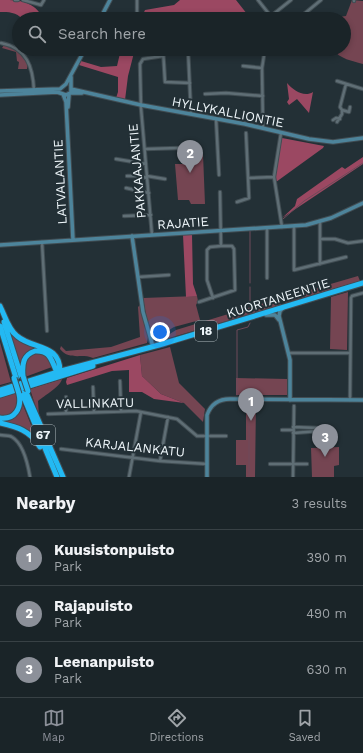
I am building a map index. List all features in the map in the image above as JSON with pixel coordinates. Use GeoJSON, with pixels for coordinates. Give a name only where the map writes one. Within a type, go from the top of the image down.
{"type":"FeatureCollection","features":[{"type":"Feature","properties":{"kind":"highway","name":"KUORTANEENTIE"},"geometry":{"type":"LineString","coordinates":[[0,390],[153,347],[363,283]]}},
{"type":"Feature","properties":{"kind":"highway"},"geometry":{"type":"LineString","coordinates":[[0,305],[10,329],[16,336],[51,351],[57,359],[59,373]]}},
{"type":"Feature","properties":{"kind":"highway","name":"67"},"geometry":{"type":"LineString","coordinates":[[0,305],[19,377],[48,459],[57,477]]}},
{"type":"Feature","properties":{"kind":"highway","name":"67"},"geometry":{"type":"LineString","coordinates":[[0,326],[7,350],[19,377]]}},
{"type":"Feature","properties":{"kind":"highway"},"geometry":{"type":"LineString","coordinates":[[19,377],[25,359],[35,351],[44,351],[50,356],[59,373]]}},
{"type":"Feature","properties":{"kind":"highway","name":"KUORTANEENTIE"},"geometry":{"type":"LineString","coordinates":[[0,395],[59,373]]}},
{"type":"Feature","properties":{"kind":"highway"},"geometry":{"type":"LineString","coordinates":[[0,418],[9,418],[17,412],[24,392]]}},
{"type":"Feature","properties":{"kind":"highway","name":"67"},"geometry":{"type":"LineString","coordinates":[[24,392],[31,403],[62,477]]}},
{"type":"Feature","properties":{"kind":"highway"},"geometry":{"type":"LineString","coordinates":[[0,423],[15,426],[27,431],[37,441],[48,459]]}},
{"type":"Feature","properties":{"kind":"street"},"geometry":{"type":"LineString","coordinates":[[23,0],[38,5],[41,5],[44,0]]}},
{"type":"Feature","properties":{"kind":"street"},"geometry":{"type":"LineString","coordinates":[[104,12],[110,0]]}},
{"type":"Feature","properties":{"kind":"street"},"geometry":{"type":"LineString","coordinates":[[137,0],[137,12]]}},
{"type":"Feature","properties":{"kind":"street"},"geometry":{"type":"LineString","coordinates":[[258,0],[267,12]]}},
{"type":"Feature","properties":{"kind":"street"},"geometry":{"type":"LineString","coordinates":[[278,12],[291,0]]}},
{"type":"Feature","properties":{"kind":"street"},"geometry":{"type":"LineString","coordinates":[[306,12],[321,0]]}},
{"type":"Feature","properties":{"kind":"street"},"geometry":{"type":"LineString","coordinates":[[1,43],[12,46]]}},
{"type":"Feature","properties":{"kind":"street"},"geometry":{"type":"LineString","coordinates":[[25,56],[30,67],[34,92]]}},
{"type":"Feature","properties":{"kind":"street"},"geometry":{"type":"LineString","coordinates":[[0,95],[57,89],[63,86],[71,76],[81,56]]}},
{"type":"Feature","properties":{"kind":"street"},"geometry":{"type":"LineString","coordinates":[[163,56],[165,82],[190,83]]}},
{"type":"Feature","properties":{"kind":"street","name":"PAKKAAJANTIE"},"geometry":{"type":"LineString","coordinates":[[152,235],[141,105],[140,61],[163,56]]}},
{"type":"Feature","properties":{"kind":"street"},"geometry":{"type":"LineString","coordinates":[[188,56],[191,114]]}},
{"type":"Feature","properties":{"kind":"street"},"geometry":{"type":"LineString","coordinates":[[263,128],[262,68],[264,56]]}},
{"type":"Feature","properties":{"kind":"street"},"geometry":{"type":"LineString","coordinates":[[243,66],[262,68]]}},
{"type":"Feature","properties":{"kind":"street","name":"LATVALANTIE"},"geometry":{"type":"LineString","coordinates":[[67,122],[71,76]]}},
{"type":"Feature","properties":{"kind":"street"},"geometry":{"type":"LineString","coordinates":[[336,81],[363,89]]}},
{"type":"Feature","properties":{"kind":"street"},"geometry":{"type":"LineString","coordinates":[[337,122],[340,119],[342,110],[340,102],[346,84]]}},
{"type":"Feature","properties":{"kind":"street"},"geometry":{"type":"LineString","coordinates":[[63,86],[70,91]]}},
{"type":"Feature","properties":{"kind":"street","name":"LATVALANTIE"},"geometry":{"type":"LineString","coordinates":[[63,86],[62,93],[66,102],[73,240]]}},
{"type":"Feature","properties":{"kind":"street"},"geometry":{"type":"LineString","coordinates":[[0,91],[57,94],[62,97],[67,122]]}},
{"type":"Feature","properties":{"kind":"street"},"geometry":{"type":"LineString","coordinates":[[46,93],[62,93],[70,91]]}},
{"type":"Feature","properties":{"kind":"street","name":"HYLLYKALLIONTIE"},"geometry":{"type":"LineString","coordinates":[[70,91],[216,118],[281,133],[333,142],[363,138]]}},
{"type":"Feature","properties":{"kind":"street"},"geometry":{"type":"LineString","coordinates":[[205,94],[226,93],[263,96]]}},
{"type":"Feature","properties":{"kind":"street"},"geometry":{"type":"LineString","coordinates":[[342,110],[349,112],[350,107]]}},
{"type":"Feature","properties":{"kind":"street"},"geometry":{"type":"LineString","coordinates":[[216,118],[219,174]]}},
{"type":"Feature","properties":{"kind":"street"},"geometry":{"type":"LineString","coordinates":[[333,120],[336,118],[340,119]]}},
{"type":"Feature","properties":{"kind":"street"},"geometry":{"type":"LineString","coordinates":[[237,202],[249,198],[246,133]]}},
{"type":"Feature","properties":{"kind":"street"},"geometry":{"type":"LineString","coordinates":[[281,133],[274,177],[282,227]]}},
{"type":"Feature","properties":{"kind":"street"},"geometry":{"type":"LineString","coordinates":[[145,149],[179,148]]}},
{"type":"Feature","properties":{"kind":"street"},"geometry":{"type":"LineString","coordinates":[[116,159],[146,164]]}},
{"type":"Feature","properties":{"kind":"street"},"geometry":{"type":"LineString","coordinates":[[127,176],[165,179]]}},
{"type":"Feature","properties":{"kind":"street"},"geometry":{"type":"LineString","coordinates":[[248,178],[274,177]]}},
{"type":"Feature","properties":{"kind":"street"},"geometry":{"type":"LineString","coordinates":[[126,188],[149,193]]}},
{"type":"Feature","properties":{"kind":"street"},"geometry":{"type":"LineString","coordinates":[[220,192],[221,246]]}},
{"type":"Feature","properties":{"kind":"street","name":"RAJATIE"},"geometry":{"type":"LineString","coordinates":[[0,245],[294,226],[320,222],[344,213],[363,203]]}},
{"type":"Feature","properties":{"kind":"street"},"geometry":{"type":"LineString","coordinates":[[124,216],[151,215]]}},
{"type":"Feature","properties":{"kind":"street"},"geometry":{"type":"LineString","coordinates":[[320,222],[320,264]]}},
{"type":"Feature","properties":{"kind":"street"},"geometry":{"type":"LineString","coordinates":[[294,226],[294,270],[346,258]]}},
{"type":"Feature","properties":{"kind":"street"},"geometry":{"type":"LineString","coordinates":[[267,278],[268,228]]}},
{"type":"Feature","properties":{"kind":"street"},"geometry":{"type":"LineString","coordinates":[[132,236],[143,312],[153,347]]}},
{"type":"Feature","properties":{"kind":"street"},"geometry":{"type":"LineString","coordinates":[[320,239],[335,239],[348,243],[363,242]]}},
{"type":"Feature","properties":{"kind":"street"},"geometry":{"type":"LineString","coordinates":[[42,242],[47,331]]}},
{"type":"Feature","properties":{"kind":"street"},"geometry":{"type":"LineString","coordinates":[[199,302],[213,298],[235,290],[234,249],[232,246],[210,247],[207,250],[207,280],[213,298]]}},
{"type":"Feature","properties":{"kind":"street"},"geometry":{"type":"LineString","coordinates":[[138,277],[169,275]]}},
{"type":"Feature","properties":{"kind":"street"},"geometry":{"type":"LineString","coordinates":[[350,400],[351,298],[352,296],[363,293]]}},
{"type":"Feature","properties":{"kind":"street"},"geometry":{"type":"LineString","coordinates":[[284,308],[279,313],[289,353],[290,400]]}},
{"type":"Feature","properties":{"kind":"street"},"geometry":{"type":"LineString","coordinates":[[258,315],[272,314],[280,321]]}},
{"type":"Feature","properties":{"kind":"street"},"geometry":{"type":"LineString","coordinates":[[289,353],[350,353]]}},
{"type":"Feature","properties":{"kind":"street"},"geometry":{"type":"LineString","coordinates":[[120,381],[121,411]]}},
{"type":"Feature","properties":{"kind":"street"},"geometry":{"type":"LineString","coordinates":[[93,387],[94,412]]}},
{"type":"Feature","properties":{"kind":"street"},"geometry":{"type":"LineString","coordinates":[[66,397],[66,413]]}},
{"type":"Feature","properties":{"kind":"street"},"geometry":{"type":"LineString","coordinates":[[207,477],[208,412],[218,401],[230,399],[363,400]]}},
{"type":"Feature","properties":{"kind":"street"},"geometry":{"type":"LineString","coordinates":[[293,477],[294,406]]}},
{"type":"Feature","properties":{"kind":"street","name":"VALLINKATU"},"geometry":{"type":"LineString","coordinates":[[48,414],[121,411],[141,412],[180,421],[194,435],[226,436]]}},
{"type":"Feature","properties":{"kind":"street"},"geometry":{"type":"LineString","coordinates":[[129,477],[141,412]]}},
{"type":"Feature","properties":{"kind":"street"},"geometry":{"type":"LineString","coordinates":[[160,461],[168,417]]}},
{"type":"Feature","properties":{"kind":"street"},"geometry":{"type":"LineString","coordinates":[[282,430],[320,431],[318,428],[293,430]]}},
{"type":"Feature","properties":{"kind":"street"},"geometry":{"type":"LineString","coordinates":[[0,435],[11,436],[15,440],[25,457],[30,477]]}},
{"type":"Feature","properties":{"kind":"street","name":"KARJALANKATU"},"geometry":{"type":"LineString","coordinates":[[61,449],[160,461],[207,464]]}},
{"type":"Feature","properties":{"kind":"street"},"geometry":{"type":"LineString","coordinates":[[270,464],[307,464]]}},
{"type":"Feature","properties":{"kind":"shaded area"},"geometry":{"type":"Polygon","coordinates":[[[0,0],[12,0],[29,4],[39,12],[12,13],[0,12],[0,0]]]}},
{"type":"Feature","properties":{"kind":"shaded area"},"geometry":{"type":"Polygon","coordinates":[[[180,0],[236,0],[245,12],[144,12],[145,10],[174,5],[180,0]]]}},
{"type":"Feature","properties":{"kind":"shaded area"},"geometry":{"type":"Polygon","coordinates":[[[352,0],[363,1],[363,64],[340,56],[351,56],[351,12],[348,12],[352,0]]]}},
{"type":"Feature","properties":{"kind":"shaded area"},"geometry":{"type":"Polygon","coordinates":[[[4,45],[12,48],[12,51],[2,48],[4,45]]]}},
{"type":"Feature","properties":{"kind":"shaded area"},"geometry":{"type":"Polygon","coordinates":[[[16,56],[24,56],[27,69],[18,69],[19,62],[17,61],[16,56]]]}},
{"type":"Feature","properties":{"kind":"shaded area"},"geometry":{"type":"Polygon","coordinates":[[[119,56],[133,56],[128,76],[125,100],[116,98],[118,92],[118,77],[79,65],[81,61],[101,67],[117,66],[119,56]]]}},
{"type":"Feature","properties":{"kind":"shaded area"},"geometry":{"type":"Polygon","coordinates":[[[287,83],[295,91],[302,94],[310,94],[313,92],[309,113],[297,99],[289,105],[287,102],[289,99],[287,83]]]}},
{"type":"Feature","properties":{"kind":"shaded area"},"geometry":{"type":"Polygon","coordinates":[[[282,138],[324,146],[276,182],[276,168],[282,138]]]}},
{"type":"Feature","properties":{"kind":"shaded area"},"geometry":{"type":"Polygon","coordinates":[[[192,154],[203,154],[205,204],[191,204],[189,200],[178,200],[175,164],[193,164],[192,154]]]}},
{"type":"Feature","properties":{"kind":"shaded area"},"geometry":{"type":"Polygon","coordinates":[[[363,157],[363,164],[282,218],[295,206],[297,199],[342,167],[345,169],[363,157]]]}},
{"type":"Feature","properties":{"kind":"shaded area"},"geometry":{"type":"Polygon","coordinates":[[[192,234],[193,284],[197,296],[186,297],[183,235],[192,234]]]}},
{"type":"Feature","properties":{"kind":"shaded area"},"geometry":{"type":"Polygon","coordinates":[[[358,276],[360,281],[285,303],[286,297],[358,276]]]}},
{"type":"Feature","properties":{"kind":"shaded area"},"geometry":{"type":"Polygon","coordinates":[[[348,292],[347,350],[330,349],[331,297],[348,292]]]}},
{"type":"Feature","properties":{"kind":"shaded area"},"geometry":{"type":"Polygon","coordinates":[[[197,296],[198,301],[196,305],[200,320],[174,327],[154,339],[146,315],[143,298],[197,296]]]}},
{"type":"Feature","properties":{"kind":"shaded area"},"geometry":{"type":"Polygon","coordinates":[[[280,298],[281,305],[159,341],[176,330],[280,298]]]}},
{"type":"Feature","properties":{"kind":"shaded area"},"geometry":{"type":"Polygon","coordinates":[[[140,305],[148,337],[147,343],[93,358],[68,355],[60,349],[61,346],[66,351],[111,347],[140,337],[138,307],[140,305]]]}},
{"type":"Feature","properties":{"kind":"shaded area"},"geometry":{"type":"Polygon","coordinates":[[[10,331],[24,343],[42,348],[24,355],[20,366],[10,331]]]}},
{"type":"Feature","properties":{"kind":"shaded area"},"geometry":{"type":"Polygon","coordinates":[[[0,342],[11,382],[0,385],[0,342]]]}},
{"type":"Feature","properties":{"kind":"shaded area"},"geometry":{"type":"Polygon","coordinates":[[[170,347],[179,383],[205,409],[203,422],[184,403],[161,394],[142,376],[140,355],[170,347]]]}},
{"type":"Feature","properties":{"kind":"shaded area"},"geometry":{"type":"Polygon","coordinates":[[[41,353],[49,357],[52,367],[25,377],[24,367],[28,359],[32,354],[41,353]]]}},
{"type":"Feature","properties":{"kind":"shaded area"},"geometry":{"type":"Polygon","coordinates":[[[140,355],[142,376],[161,394],[184,403],[154,399],[142,392],[129,392],[129,370],[112,371],[67,385],[67,378],[140,355]]]}},
{"type":"Feature","properties":{"kind":"shaded area"},"geometry":{"type":"Polygon","coordinates":[[[236,378],[287,379],[287,395],[236,395],[236,378]]]}},
{"type":"Feature","properties":{"kind":"shaded area"},"geometry":{"type":"Polygon","coordinates":[[[62,379],[56,388],[38,401],[39,417],[30,389],[62,379]]]}},
{"type":"Feature","properties":{"kind":"shaded area"},"geometry":{"type":"Polygon","coordinates":[[[16,392],[17,402],[15,409],[9,415],[0,418],[0,398],[16,392]]]}},
{"type":"Feature","properties":{"kind":"shaded area"},"geometry":{"type":"Polygon","coordinates":[[[21,400],[35,437],[0,422],[11,419],[21,400]]]}},
{"type":"Feature","properties":{"kind":"shaded area"},"geometry":{"type":"Polygon","coordinates":[[[246,401],[256,402],[255,477],[246,477],[246,465],[236,465],[236,440],[246,440],[246,401]]]}},
{"type":"Feature","properties":{"kind":"shaded area"},"geometry":{"type":"Polygon","coordinates":[[[339,447],[339,465],[334,466],[334,477],[312,477],[311,448],[339,447]]]}},
{"type":"Feature","properties":{"kind":"waterway"},"geometry":{"type":"LineString","coordinates":[[283,219],[304,201],[363,163]]}},
{"type":"Feature","properties":{"kind":"waterway"},"geometry":{"type":"LineString","coordinates":[[250,231],[250,283]]}},
{"type":"Feature","properties":{"kind":"waterway"},"geometry":{"type":"LineString","coordinates":[[250,287],[250,305]]}},
{"type":"Feature","properties":{"kind":"waterway"},"geometry":{"type":"LineString","coordinates":[[250,310],[250,315]]}},
{"type":"Feature","properties":{"kind":"waterway"},"geometry":{"type":"LineString","coordinates":[[237,395],[237,330],[248,327],[250,323]]}},
{"type":"Feature","properties":{"kind":"waterway"},"geometry":{"type":"LineString","coordinates":[[241,402],[249,413],[249,477]]}},
{"type":"Feature","properties":{"kind":"place","name":"Rajapuisto"},"geometry":{"type":"Point","coordinates":[190,173]}},
{"type":"Feature","properties":{"kind":"place","name":"Kuusistonpuisto"},"geometry":{"type":"Point","coordinates":[251,421]}},
{"type":"Feature","properties":{"kind":"place","name":"Leenanpuisto"},"geometry":{"type":"Point","coordinates":[325,457]}}]}
